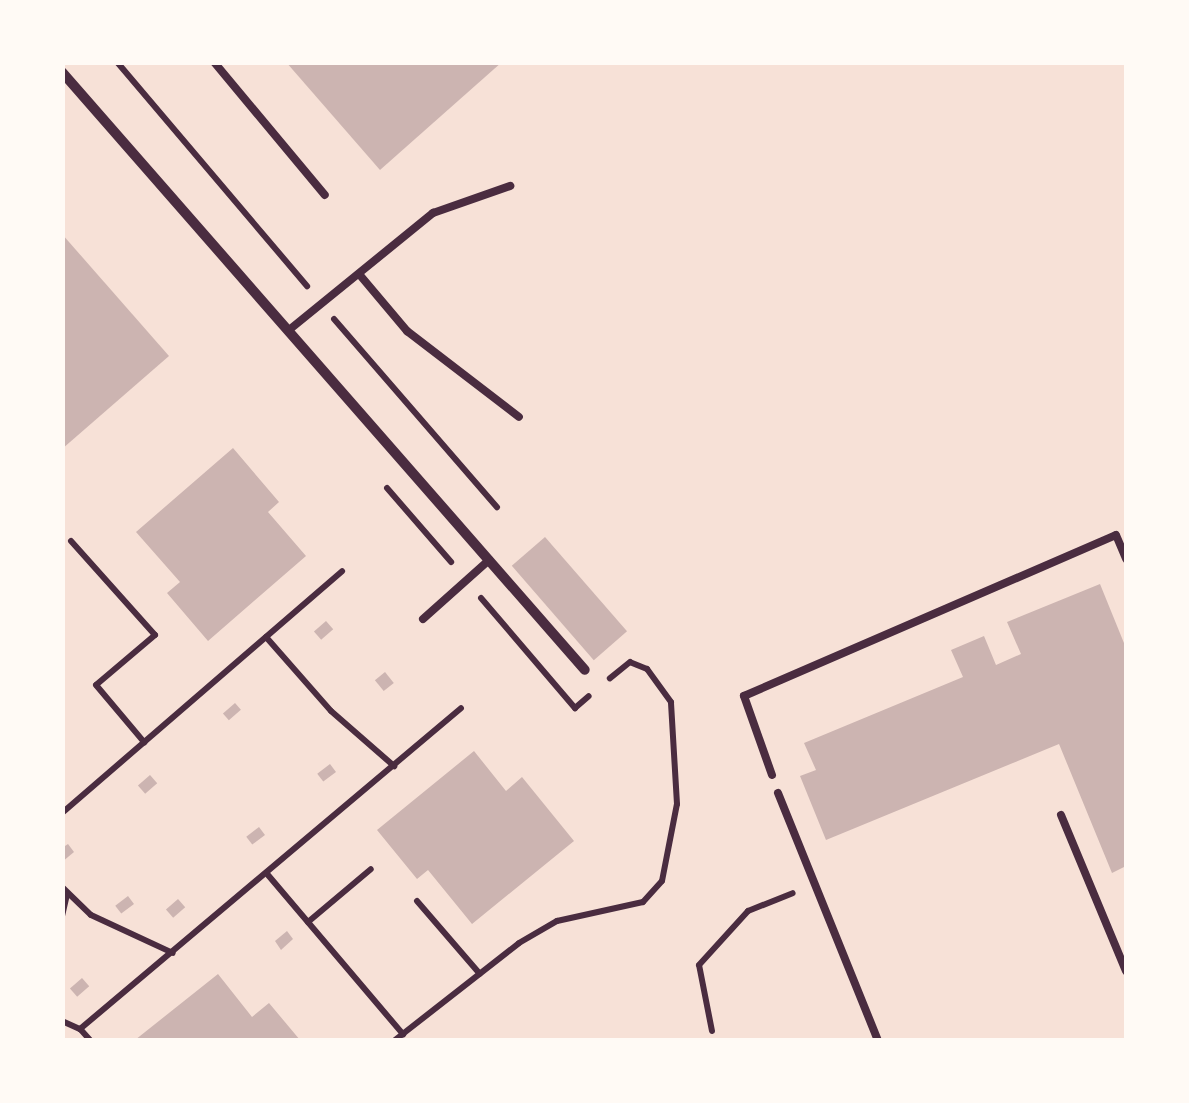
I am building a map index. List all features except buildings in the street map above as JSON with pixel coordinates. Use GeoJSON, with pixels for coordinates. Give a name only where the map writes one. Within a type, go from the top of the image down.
{"type":"FeatureCollection","features":[{"type":"Feature","properties":{"kind":"street"},"geometry":{"type":"LineString","coordinates":[[62,72],[585,670]]}},
{"type":"Feature","properties":{"kind":"lane"},"geometry":{"type":"LineString","coordinates":[[214,62],[325,195]]}},
{"type":"Feature","properties":{"kind":"lane"},"geometry":{"type":"LineString","coordinates":[[289,330],[433,213],[510,186]]}},
{"type":"Feature","properties":{"kind":"lane"},"geometry":{"type":"LineString","coordinates":[[359,274],[407,331],[519,417]]}},
{"type":"Feature","properties":{"kind":"lane"},"geometry":{"type":"LineString","coordinates":[[772,776],[744,696],[1116,535],[1126,559]]}},
{"type":"Feature","properties":{"kind":"lane"},"geometry":{"type":"LineString","coordinates":[[423,619],[489,560]]}},
{"type":"Feature","properties":{"kind":"lane"},"geometry":{"type":"LineString","coordinates":[[778,793],[878,1040]]}},
{"type":"Feature","properties":{"kind":"lane"},"geometry":{"type":"LineString","coordinates":[[1060,815],[1126,971]]}},
{"type":"Feature","properties":{"kind":"path"},"geometry":{"type":"LineString","coordinates":[[71,541],[154,635],[96,685],[144,742]]}},
{"type":"Feature","properties":{"kind":"path"},"geometry":{"type":"LineString","coordinates":[[62,813],[342,571]]}},
{"type":"Feature","properties":{"kind":"path"},"geometry":{"type":"LineString","coordinates":[[266,637],[331,711],[394,766]]}},
{"type":"Feature","properties":{"kind":"path"},"geometry":{"type":"LineString","coordinates":[[395,1040],[557,921],[643,902],[662,881],[673,849],[678,754],[671,702],[647,669]]}},
{"type":"Feature","properties":{"kind":"path"},"geometry":{"type":"LineString","coordinates":[[80,1029],[268,875],[461,708]]}},
{"type":"Feature","properties":{"kind":"path"},"geometry":{"type":"LineString","coordinates":[[308,922],[371,869]]}},
{"type":"Feature","properties":{"kind":"path"},"geometry":{"type":"LineString","coordinates":[[268,875],[403,1034]]}},
{"type":"Feature","properties":{"kind":"path"},"geometry":{"type":"LineString","coordinates":[[712,1031],[699,965],[748,911],[816,884]]}},
{"type":"Feature","properties":{"kind":"path"},"geometry":{"type":"LineString","coordinates":[[62,887],[68,896],[115,928],[173,953]]}},
{"type":"Feature","properties":{"kind":"path"},"geometry":{"type":"LineString","coordinates":[[62,916],[68,896]]}},
{"type":"Feature","properties":{"kind":"path"},"geometry":{"type":"LineString","coordinates":[[417,901],[480,974]]}},
{"type":"Feature","properties":{"kind":"path"},"geometry":{"type":"LineString","coordinates":[[62,1021],[80,1029],[90,1040]]}}]}
